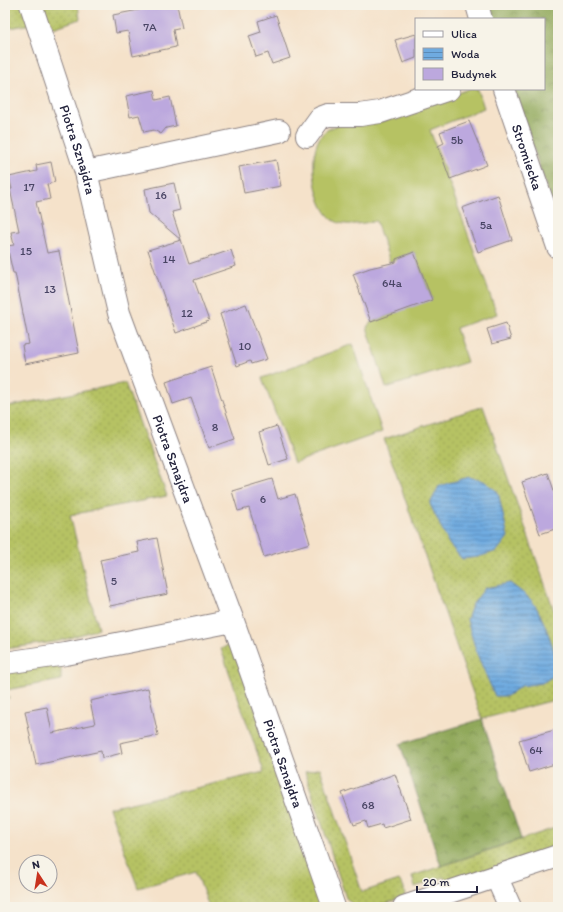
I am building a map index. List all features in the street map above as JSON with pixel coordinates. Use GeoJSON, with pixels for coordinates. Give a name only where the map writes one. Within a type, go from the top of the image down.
{"type":"FeatureCollection","features":[{"type":"Feature","properties":{"kind":"street","name":"Piotra Sznajdra"},"geometry":{"type":"LineString","coordinates":[[31,5],[86,172],[119,312],[233,621],[334,907]]}},
{"type":"Feature","properties":{"kind":"street"},"geometry":{"type":"LineString","coordinates":[[477,5],[481,18]]}},
{"type":"Feature","properties":{"kind":"street"},"geometry":{"type":"LineString","coordinates":[[307,136],[320,118],[328,115],[360,115],[380,112],[445,90]]}},
{"type":"Feature","properties":{"kind":"street","name":"Stromiecka"},"geometry":{"type":"LineString","coordinates":[[504,90],[558,247]]}},
{"type":"Feature","properties":{"kind":"street"},"geometry":{"type":"LineString","coordinates":[[86,172],[280,131]]}},
{"type":"Feature","properties":{"kind":"street"},"geometry":{"type":"LineString","coordinates":[[5,663],[66,654],[233,621]]}},
{"type":"Feature","properties":{"kind":"street"},"geometry":{"type":"LineString","coordinates":[[404,907],[558,856]]}},
{"type":"Feature","properties":{"kind":"street"},"geometry":{"type":"LineString","coordinates":[[496,876],[510,907]]}},
{"type":"Feature","properties":{"kind":"green space"},"geometry":{"type":"Polygon","coordinates":[[[5,5],[24,5],[31,24],[5,29],[5,5]]]}},
{"type":"Feature","properties":{"kind":"green space"},"geometry":{"type":"Polygon","coordinates":[[[42,5],[78,5],[80,19],[53,28],[42,5]]]}},
{"type":"Feature","properties":{"kind":"green space"},"geometry":{"type":"Polygon","coordinates":[[[487,5],[558,5],[558,224],[514,90],[545,90],[545,18],[492,18],[487,5]]]}},
{"type":"Feature","properties":{"kind":"green space"},"geometry":{"type":"Polygon","coordinates":[[[466,90],[478,90],[484,108],[430,130],[497,314],[456,328],[467,362],[386,388],[367,327],[371,322],[432,299],[414,252],[390,262],[376,221],[353,224],[341,223],[332,219],[325,211],[316,188],[314,160],[316,147],[320,137],[327,130],[339,125],[381,122],[466,90]]]}},
{"type":"Feature","properties":{"kind":"green space"},"geometry":{"type":"Polygon","coordinates":[[[353,344],[382,432],[294,463],[262,378],[353,344]]]}},
{"type":"Feature","properties":{"kind":"green space"},"geometry":{"type":"Polygon","coordinates":[[[125,383],[167,496],[70,515],[98,629],[60,641],[5,649],[5,407],[125,383]]]}},
{"type":"Feature","properties":{"kind":"green space"},"geometry":{"type":"Polygon","coordinates":[[[483,406],[558,622],[558,699],[482,719],[384,439],[483,406]]]}},
{"type":"Feature","properties":{"kind":"green space"},"geometry":{"type":"Polygon","coordinates":[[[232,643],[326,907],[209,907],[196,872],[138,888],[109,808],[264,772],[221,649],[232,643]]]}},
{"type":"Feature","properties":{"kind":"green space"},"geometry":{"type":"Polygon","coordinates":[[[61,664],[61,680],[6,690],[9,698],[5,699],[5,671],[61,664]]]}},
{"type":"Feature","properties":{"kind":"green space"},"geometry":{"type":"Polygon","coordinates":[[[482,719],[521,839],[441,866],[400,744],[482,719]]]}},
{"type":"Feature","properties":{"kind":"green space"},"geometry":{"type":"Polygon","coordinates":[[[320,768],[362,892],[399,880],[404,888],[405,896],[381,905],[368,907],[355,907],[346,898],[305,772],[320,768]]]}},
{"type":"Feature","properties":{"kind":"green space"},"geometry":{"type":"Polygon","coordinates":[[[558,827],[558,846],[447,885],[444,877],[415,887],[412,876],[558,827]]]}},
{"type":"Feature","properties":{"kind":"water"},"geometry":{"type":"Polygon","coordinates":[[[469,477],[484,481],[498,492],[508,537],[497,551],[478,557],[462,559],[449,544],[430,504],[439,486],[469,477]]]}},
{"type":"Feature","properties":{"kind":"water"},"geometry":{"type":"Polygon","coordinates":[[[510,583],[530,598],[536,607],[545,625],[552,646],[558,673],[542,683],[521,686],[507,696],[495,696],[477,654],[467,620],[472,605],[485,588],[510,583]]]}},
{"type":"Feature","properties":{"kind":"building"},"geometry":{"type":"Polygon","coordinates":[[[164,5],[177,5],[182,28],[173,30],[176,47],[133,56],[128,31],[116,33],[113,15],[164,5]]]}},
{"type":"Feature","properties":{"kind":"building"},"geometry":{"type":"Polygon","coordinates":[[[276,15],[290,58],[272,64],[268,53],[256,57],[249,36],[261,32],[258,21],[276,15]]]}},
{"type":"Feature","properties":{"kind":"building"},"geometry":{"type":"Polygon","coordinates":[[[415,34],[415,58],[403,63],[395,40],[415,34]]]}},
{"type":"Feature","properties":{"kind":"building"},"geometry":{"type":"Polygon","coordinates":[[[154,90],[156,100],[170,97],[176,126],[166,128],[161,134],[154,130],[144,132],[139,115],[130,117],[126,96],[154,90]]]}},
{"type":"Feature","properties":{"kind":"building"},"geometry":{"type":"Polygon","coordinates":[[[469,121],[487,165],[450,179],[438,146],[444,143],[440,132],[469,121]]]}},
{"type":"Feature","properties":{"kind":"building"},"geometry":{"type":"Polygon","coordinates":[[[276,160],[281,186],[244,193],[239,167],[276,160]]]}},
{"type":"Feature","properties":{"kind":"building"},"geometry":{"type":"Polygon","coordinates":[[[51,162],[55,182],[47,184],[50,199],[36,202],[47,253],[59,251],[79,353],[25,364],[22,345],[29,344],[15,273],[13,273],[7,246],[14,245],[11,232],[19,231],[10,189],[12,189],[9,177],[37,171],[36,165],[51,162]]]}},
{"type":"Feature","properties":{"kind":"building"},"geometry":{"type":"Polygon","coordinates":[[[174,183],[180,210],[172,212],[189,264],[231,250],[236,266],[194,280],[209,321],[176,333],[148,250],[181,240],[149,213],[145,189],[174,183]]]}},
{"type":"Feature","properties":{"kind":"building"},"geometry":{"type":"Polygon","coordinates":[[[498,195],[512,240],[478,252],[462,208],[498,195]]]}},
{"type":"Feature","properties":{"kind":"building"},"geometry":{"type":"Polygon","coordinates":[[[414,252],[432,300],[371,322],[353,274],[370,268],[396,262],[396,259],[414,252]]]}},
{"type":"Feature","properties":{"kind":"building"},"geometry":{"type":"Polygon","coordinates":[[[246,304],[267,359],[251,364],[250,361],[237,366],[220,314],[246,304]]]}},
{"type":"Feature","properties":{"kind":"building"},"geometry":{"type":"Polygon","coordinates":[[[506,323],[511,339],[492,344],[487,329],[506,323]]]}},
{"type":"Feature","properties":{"kind":"building"},"geometry":{"type":"Polygon","coordinates":[[[211,367],[235,439],[209,448],[191,398],[173,404],[166,382],[211,367]]]}},
{"type":"Feature","properties":{"kind":"building"},"geometry":{"type":"Polygon","coordinates":[[[277,426],[288,459],[269,465],[259,432],[277,426]]]}},
{"type":"Feature","properties":{"kind":"building"},"geometry":{"type":"Polygon","coordinates":[[[548,473],[558,502],[558,528],[540,534],[522,482],[548,473]]]}},
{"type":"Feature","properties":{"kind":"building"},"geometry":{"type":"Polygon","coordinates":[[[272,479],[278,499],[295,494],[310,543],[264,557],[249,508],[238,511],[232,491],[272,479]]]}},
{"type":"Feature","properties":{"kind":"building"},"geometry":{"type":"Polygon","coordinates":[[[157,538],[168,594],[110,606],[100,560],[139,552],[137,542],[157,538]]]}},
{"type":"Feature","properties":{"kind":"building"},"geometry":{"type":"Polygon","coordinates":[[[148,688],[158,735],[120,743],[122,753],[102,758],[101,751],[36,765],[25,711],[47,707],[52,733],[95,724],[90,701],[148,688]]]}},
{"type":"Feature","properties":{"kind":"building"},"geometry":{"type":"Polygon","coordinates":[[[558,729],[558,763],[529,772],[519,740],[558,729]]]}},
{"type":"Feature","properties":{"kind":"building"},"geometry":{"type":"Polygon","coordinates":[[[395,774],[411,819],[383,828],[382,824],[368,828],[366,821],[354,825],[342,793],[395,774]]]}}]}
